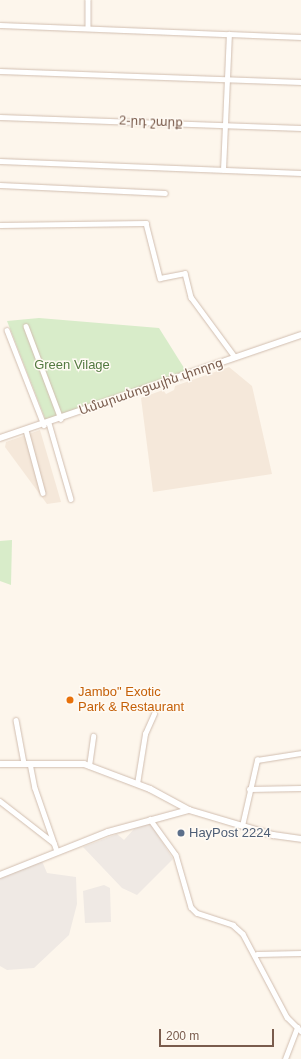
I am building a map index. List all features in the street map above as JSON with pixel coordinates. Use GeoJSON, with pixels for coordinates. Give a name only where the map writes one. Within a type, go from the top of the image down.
{"type":"FeatureCollection","features":[{"type":"Feature","properties":{"kind":"street"},"geometry":{"type":"LineString","coordinates":[[88,0],[88,28]]}},
{"type":"Feature","properties":{"kind":"street"},"geometry":{"type":"LineString","coordinates":[[0,25],[301,37]]}},
{"type":"Feature","properties":{"kind":"street"},"geometry":{"type":"LineString","coordinates":[[223,170],[228,34]]}},
{"type":"Feature","properties":{"kind":"street"},"geometry":{"type":"LineString","coordinates":[[0,71],[301,82]]}},
{"type":"Feature","properties":{"kind":"street","name":"2-րդ շարք"},"geometry":{"type":"LineString","coordinates":[[0,117],[301,128]]}},
{"type":"Feature","properties":{"kind":"street"},"geometry":{"type":"LineString","coordinates":[[0,161],[301,173]]}},
{"type":"Feature","properties":{"kind":"street"},"geometry":{"type":"LineString","coordinates":[[0,185],[164,193]]}},
{"type":"Feature","properties":{"kind":"street"},"geometry":{"type":"LineString","coordinates":[[0,225],[146,223],[160,278],[185,273],[191,297],[235,358]]}},
{"type":"Feature","properties":{"kind":"street"},"geometry":{"type":"LineString","coordinates":[[26,326],[61,419]]}},
{"type":"Feature","properties":{"kind":"street"},"geometry":{"type":"LineString","coordinates":[[7,330],[46,424],[71,499]]}},
{"type":"Feature","properties":{"kind":"street","name":"Ամարանոցային փողոց"},"geometry":{"type":"LineString","coordinates":[[0,438],[61,419],[301,335]]}},
{"type":"Feature","properties":{"kind":"street"},"geometry":{"type":"LineString","coordinates":[[26,430],[42,493]]}},
{"type":"Feature","properties":{"kind":"street"},"geometry":{"type":"LineString","coordinates":[[137,784],[145,734],[154,714]]}},
{"type":"Feature","properties":{"kind":"street"},"geometry":{"type":"LineString","coordinates":[[16,720],[27,763],[57,851]]}},
{"type":"Feature","properties":{"kind":"street"},"geometry":{"type":"LineString","coordinates":[[89,766],[93,736]]}},
{"type":"Feature","properties":{"kind":"street"},"geometry":{"type":"LineString","coordinates":[[242,826],[257,760],[301,754]]}},
{"type":"Feature","properties":{"kind":"street"},"geometry":{"type":"LineString","coordinates":[[0,764],[27,763],[89,766],[137,784],[189,810],[242,826],[301,839]]}},
{"type":"Feature","properties":{"kind":"street"},"geometry":{"type":"LineString","coordinates":[[250,789],[301,788]]}},
{"type":"Feature","properties":{"kind":"street"},"geometry":{"type":"LineString","coordinates":[[0,801],[54,843]]}},
{"type":"Feature","properties":{"kind":"street"},"geometry":{"type":"LineString","coordinates":[[0,875],[57,851],[150,818],[189,810]]}},
{"type":"Feature","properties":{"kind":"street"},"geometry":{"type":"LineString","coordinates":[[150,818],[176,855],[191,907],[197,913],[233,925],[257,954],[280,1005],[299,1029],[285,1059]]}},
{"type":"Feature","properties":{"kind":"street"},"geometry":{"type":"LineString","coordinates":[[257,954],[301,953]]}},
{"type":"Feature","properties":{"kind":"shaded area"},"geometry":{"type":"Polygon","coordinates":[[[229,367],[252,386],[272,474],[153,492],[141,398],[163,390],[166,394],[174,390],[175,386],[229,367]]]}},
{"type":"Feature","properties":{"kind":"shaded area"},"geometry":{"type":"Polygon","coordinates":[[[40,430],[61,502],[47,504],[5,447],[6,442],[40,430]]]}},
{"type":"Feature","properties":{"kind":"shaded area"},"geometry":{"type":"Polygon","coordinates":[[[150,823],[173,859],[137,895],[122,888],[83,847],[117,834],[124,840],[134,829],[150,823]]]}},
{"type":"Feature","properties":{"kind":"shaded area"},"geometry":{"type":"Polygon","coordinates":[[[42,861],[47,873],[76,877],[77,904],[69,935],[34,968],[7,970],[0,966],[0,877],[42,861]]]}},
{"type":"Feature","properties":{"kind":"shaded area"},"geometry":{"type":"Polygon","coordinates":[[[104,885],[110,888],[111,922],[85,923],[83,891],[104,885]]]}},
{"type":"Feature","properties":{"kind":"green space","name":"Green Vilage"},"geometry":{"type":"Polygon","coordinates":[[[39,318],[159,328],[186,371],[46,421],[7,321],[39,318]]]}},
{"type":"Feature","properties":{"kind":"green space"},"geometry":{"type":"Polygon","coordinates":[[[12,540],[11,585],[0,581],[0,541],[12,540]]]}},
{"type":"Feature","properties":{"kind":"place","name":"Jambo\" Exotic Park & Restaurant"},"geometry":{"type":"Point","coordinates":[70,700]}},
{"type":"Feature","properties":{"kind":"place","name":"HayPost 2224"},"geometry":{"type":"Point","coordinates":[181,833]}}]}
